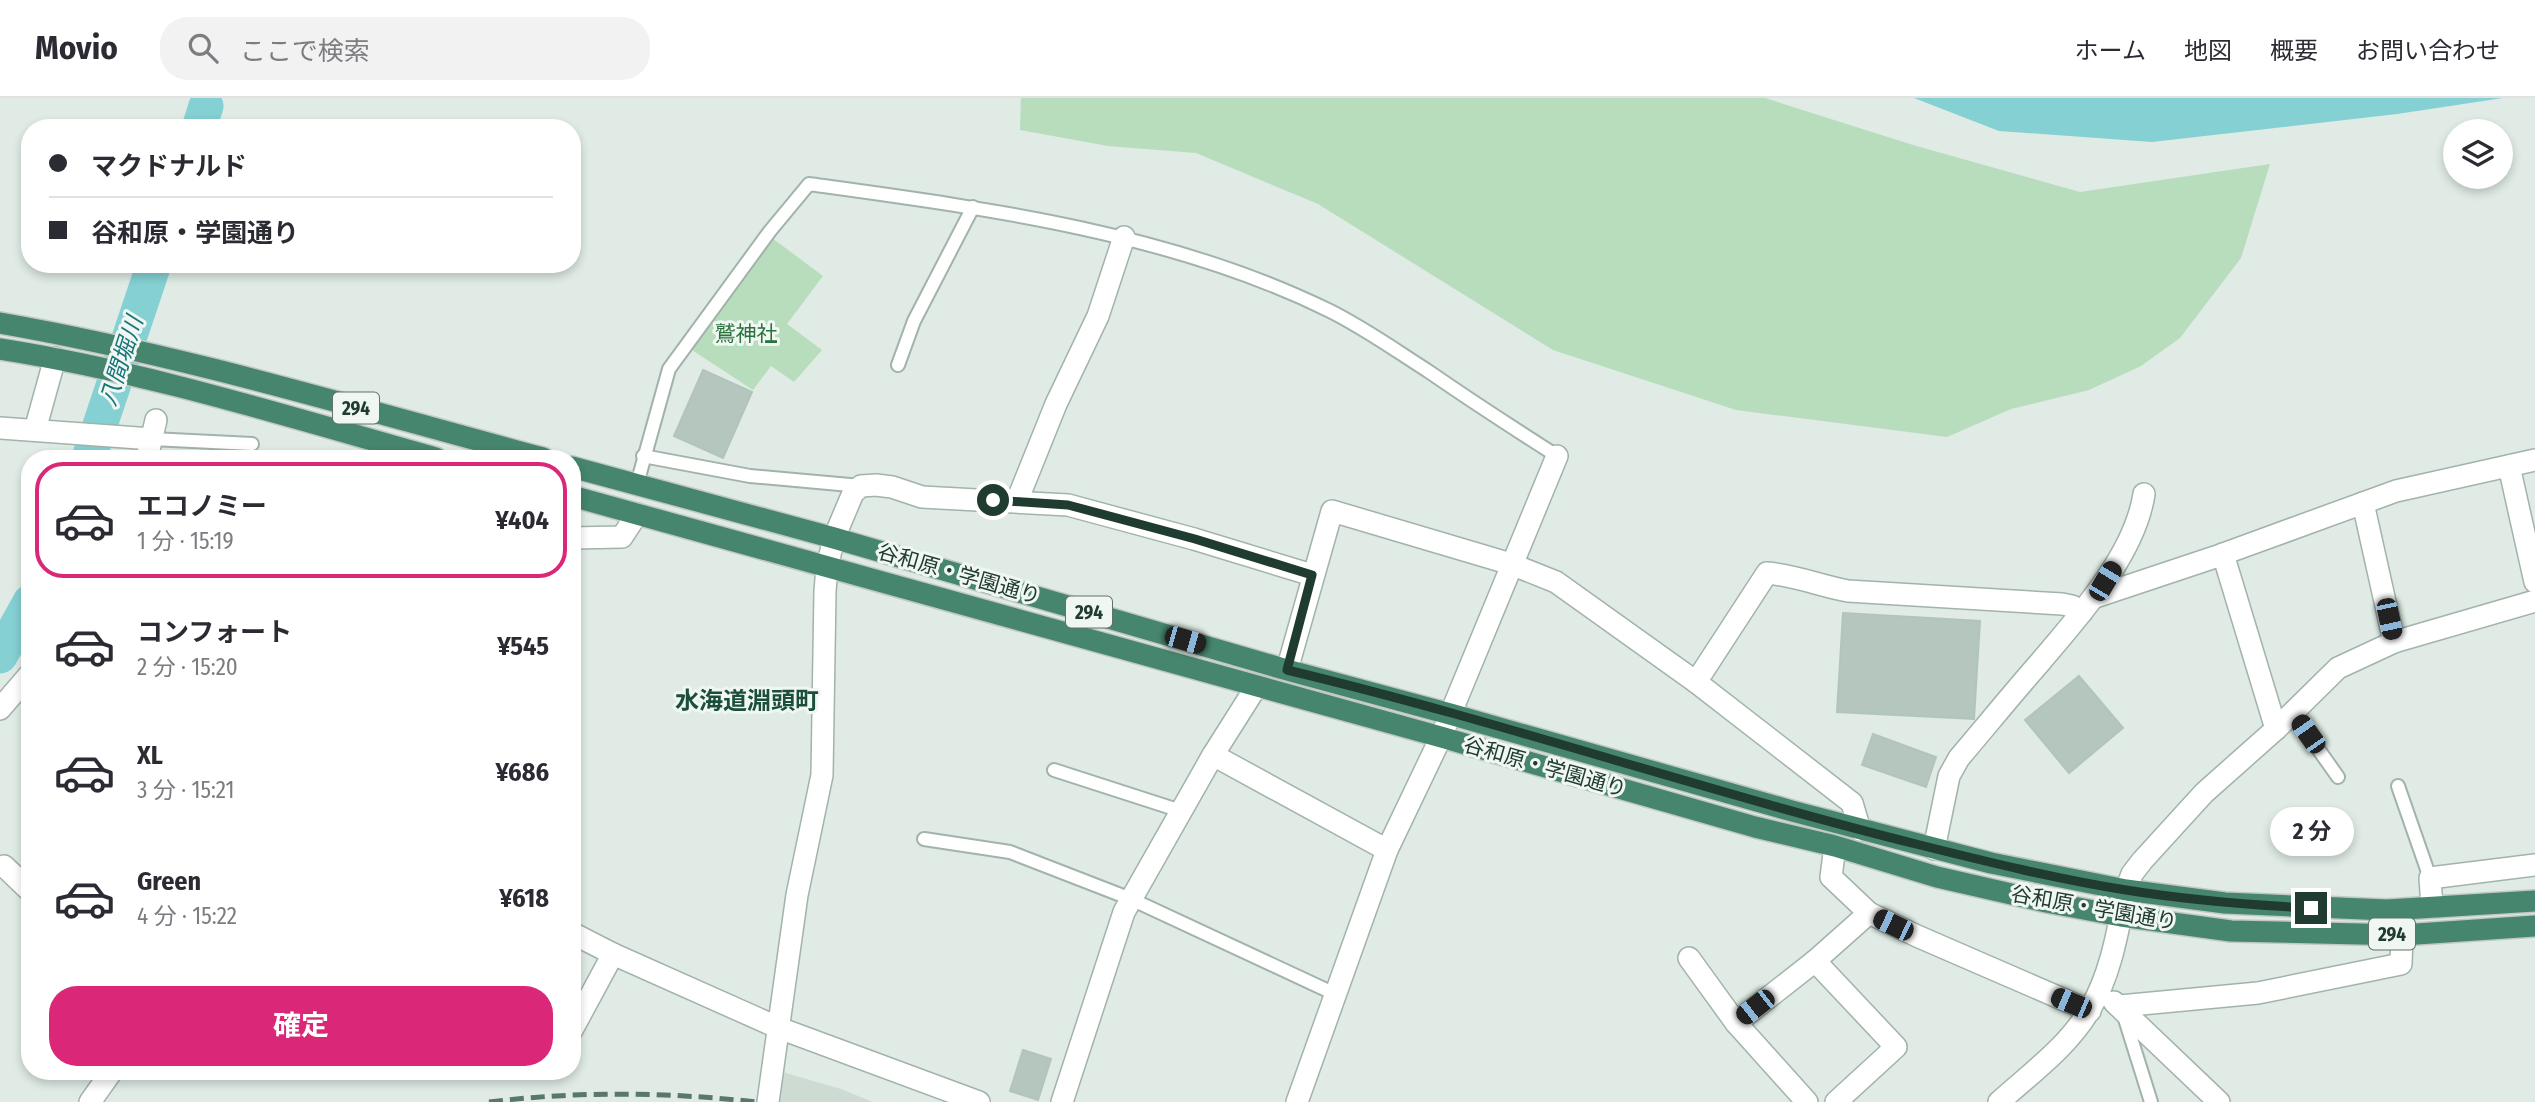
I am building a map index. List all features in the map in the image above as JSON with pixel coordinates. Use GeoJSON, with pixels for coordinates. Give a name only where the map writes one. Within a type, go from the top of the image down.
{"type":"FeatureCollection","features":[{"type":"Feature","properties":{"kind":"highway","name":"294"},"geometry":{"type":"LineString","coordinates":[[0,323],[170,359],[512,450]]}},
{"type":"Feature","properties":{"kind":"highway","name":"294"},"geometry":{"type":"LineString","coordinates":[[0,349],[161,382],[407,450]]}},
{"type":"Feature","properties":{"kind":"highway","name":"谷和原・学園通り"},"geometry":{"type":"LineString","coordinates":[[581,469],[834,538],[1287,670],[1450,713],[1860,830],[2049,876],[2126,890],[2225,903],[2311,908],[2387,910],[2535,901]]}},
{"type":"Feature","properties":{"kind":"highway","name":"谷和原・学園通り"},"geometry":{"type":"LineString","coordinates":[[581,498],[1755,827],[1835,846],[1937,877],[2120,916],[2231,931],[2402,934],[2535,926]]}},
{"type":"Feature","properties":{"kind":"street"},"geometry":{"type":"LineString","coordinates":[[1017,501],[1056,404],[1098,317],[1124,237]]}},
{"type":"Feature","properties":{"kind":"street"},"geometry":{"type":"LineString","coordinates":[[41,430],[64,360]]}},
{"type":"Feature","properties":{"kind":"street"},"geometry":{"type":"LineString","coordinates":[[0,428],[149,439]]}},
{"type":"Feature","properties":{"kind":"street"},"geometry":{"type":"LineString","coordinates":[[1297,1102],[1387,850],[1441,737],[1557,456]]}},
{"type":"Feature","properties":{"kind":"street"},"geometry":{"type":"LineString","coordinates":[[1696,682],[1767,573],[1782,574],[1819,586],[1848,591],[2088,605],[2396,491],[2535,460]]}},
{"type":"Feature","properties":{"kind":"street"},"geometry":{"type":"LineString","coordinates":[[2509,466],[2535,582]]}},
{"type":"Feature","properties":{"kind":"street"},"geometry":{"type":"LineString","coordinates":[[768,1102],[797,895],[822,775],[827,568],[834,538],[853,493],[861,486],[892,487],[922,497],[1068,505],[1195,539],[1312,575]]}},
{"type":"Feature","properties":{"kind":"street"},"geometry":{"type":"LineString","coordinates":[[1934,849],[1949,776],[1959,758],[2088,605],[2128,540],[2143,506],[2144,494]]}},
{"type":"Feature","properties":{"kind":"street"},"geometry":{"type":"LineString","coordinates":[[2363,503],[2394,642]]}},
{"type":"Feature","properties":{"kind":"street"},"geometry":{"type":"LineString","coordinates":[[1287,670],[1332,510],[1511,564],[1556,582],[1696,682],[1852,803],[1860,830]]}},
{"type":"Feature","properties":{"kind":"street"},"geometry":{"type":"LineString","coordinates":[[581,538],[622,537],[637,514]]}},
{"type":"Feature","properties":{"kind":"street"},"geometry":{"type":"LineString","coordinates":[[2222,554],[2276,729]]}},
{"type":"Feature","properties":{"kind":"street"},"geometry":{"type":"LineString","coordinates":[[1999,1102],[2067,1040],[2094,1002],[2109,966],[2132,874],[2204,793],[2276,729],[2338,668],[2394,642],[2535,601]]}},
{"type":"Feature","properties":{"kind":"street"},"geometry":{"type":"LineString","coordinates":[[0,709],[21,684]]}},
{"type":"Feature","properties":{"kind":"street"},"geometry":{"type":"LineString","coordinates":[[1062,1102],[1124,912],[1213,755],[1256,687]]}},
{"type":"Feature","properties":{"kind":"street"},"geometry":{"type":"LineString","coordinates":[[1213,755],[1387,850]]}},
{"type":"Feature","properties":{"kind":"street"},"geometry":{"type":"LineString","coordinates":[[1835,846],[1831,877],[1870,913],[1917,936],[2094,1002],[2120,1006],[2258,993],[2401,964],[2402,934]]}},
{"type":"Feature","properties":{"kind":"street"},"geometry":{"type":"LineString","coordinates":[[2432,907],[2430,878],[2535,865]]}},
{"type":"Feature","properties":{"kind":"street"},"geometry":{"type":"LineString","coordinates":[[4,866],[21,882]]}},
{"type":"Feature","properties":{"kind":"street"},"geometry":{"type":"LineString","coordinates":[[1735,1023],[1815,961],[1870,913]]}},
{"type":"Feature","properties":{"kind":"street"},"geometry":{"type":"LineString","coordinates":[[581,938],[779,1028],[943,1096],[979,1102]]}},
{"type":"Feature","properties":{"kind":"street"},"geometry":{"type":"LineString","coordinates":[[581,1013],[613,954]]}},
{"type":"Feature","properties":{"kind":"street"},"geometry":{"type":"LineString","coordinates":[[1689,958],[1735,1023],[1807,1102]]}},
{"type":"Feature","properties":{"kind":"street"},"geometry":{"type":"LineString","coordinates":[[1815,961],[1896,1047],[1836,1102]]}},
{"type":"Feature","properties":{"kind":"street"},"geometry":{"type":"LineString","coordinates":[[2120,1006],[2218,1102]]}},
{"type":"Feature","properties":{"kind":"street"},"geometry":{"type":"LineString","coordinates":[[90,1102],[106,1080]]}},
{"type":"Feature","properties":{"kind":"lane"},"geometry":{"type":"LineString","coordinates":[[636,484],[668,369],[770,231],[809,184],[973,207],[1124,237],[1232,270],[1328,310],[1375,336],[1557,456]]}},
{"type":"Feature","properties":{"kind":"lane"},"geometry":{"type":"LineString","coordinates":[[898,365],[914,321],[973,207]]}},
{"type":"Feature","properties":{"kind":"lane"},"geometry":{"type":"LineString","coordinates":[[149,439],[253,444]]}},
{"type":"Feature","properties":{"kind":"lane"},"geometry":{"type":"LineString","coordinates":[[643,456],[750,476],[861,486]]}},
{"type":"Feature","properties":{"kind":"lane"},"geometry":{"type":"LineString","coordinates":[[2292,712],[2338,777]]}},
{"type":"Feature","properties":{"kind":"lane"},"geometry":{"type":"LineString","coordinates":[[1054,770],[1181,811]]}},
{"type":"Feature","properties":{"kind":"lane"},"geometry":{"type":"LineString","coordinates":[[2398,786],[2430,878]]}},
{"type":"Feature","properties":{"kind":"lane"},"geometry":{"type":"LineString","coordinates":[[924,839],[1010,852],[1132,899],[1335,994]]}},
{"type":"Feature","properties":{"kind":"lane"},"geometry":{"type":"LineString","coordinates":[[2120,1006],[2131,1033],[2151,1102]]}},
{"type":"Feature","properties":{"kind":"shaded area"},"geometry":{"type":"Polygon","coordinates":[[[782,1072],[841,1089],[873,1102],[778,1102],[782,1072]]]}},
{"type":"Feature","properties":{"kind":"green space"},"geometry":{"type":"Polygon","coordinates":[[[1021,98],[1765,98],[1913,145],[2080,192],[2270,164],[2241,258],[2180,338],[2141,366],[2089,390],[2011,409],[1947,437],[1736,410],[1553,350],[1318,204],[1196,153],[1108,146],[1020,130],[1021,98]]]}},
{"type":"Feature","properties":{"kind":"green space","name":"鷲神社"},"geometry":{"type":"Polygon","coordinates":[[[772,238],[823,276],[787,324],[822,350],[794,382],[771,366],[753,390],[692,350],[702,326],[772,238]]]}},
{"type":"Feature","properties":{"kind":"water"},"geometry":{"type":"Polygon","coordinates":[[[1914,98],[2503,98],[2397,114],[2152,142],[1999,131],[1914,98]]]}},
{"type":"Feature","properties":{"kind":"building"},"geometry":{"type":"Polygon","coordinates":[[[703,370],[752,392],[723,458],[674,436],[703,370]]]}},
{"type":"Feature","properties":{"kind":"building"},"geometry":{"type":"Polygon","coordinates":[[[1843,613],[1980,621],[1974,719],[1837,712],[1843,613]]]}},
{"type":"Feature","properties":{"kind":"building"},"geometry":{"type":"Polygon","coordinates":[[[2079,676],[2123,728],[2069,773],[2025,720],[2079,676]]]}},
{"type":"Feature","properties":{"kind":"building"},"geometry":{"type":"Polygon","coordinates":[[[1873,734],[1936,757],[1926,787],[1862,765],[1873,734]]]}},
{"type":"Feature","properties":{"kind":"building"},"geometry":{"type":"Polygon","coordinates":[[[1023,1050],[1051,1059],[1038,1100],[1010,1091],[1023,1050]]]}},
{"type":"Feature","properties":{"kind":"waterway","name":"八間堀川"},"geometry":{"type":"LineString","coordinates":[[202,119],[206,106]]}},
{"type":"Feature","properties":{"kind":"waterway","name":"八間堀川"},"geometry":{"type":"LineString","coordinates":[[92,450],[151,273]]}},
{"type":"Feature","properties":{"kind":"waterway","name":"八間堀川"},"geometry":{"type":"LineString","coordinates":[[0,656],[21,618]]}},
{"type":"Feature","properties":{"kind":"railway"},"geometry":{"type":"LineString","coordinates":[[489,1102],[622,1094],[756,1102]]}},
{"type":"Feature","properties":{"kind":"district","name":"水海道淵頭町"},"geometry":{"type":"Point","coordinates":[747,701]}},
{"type":"Feature","properties":{"kind":"route"},"geometry":{"type":"LineString","coordinates":[[993,500],[1068,505],[1195,539],[1312,575],[1287,670],[1450,713],[1860,830],[1991,863],[2168,896],[2225,903],[2311,908]]}}]}
